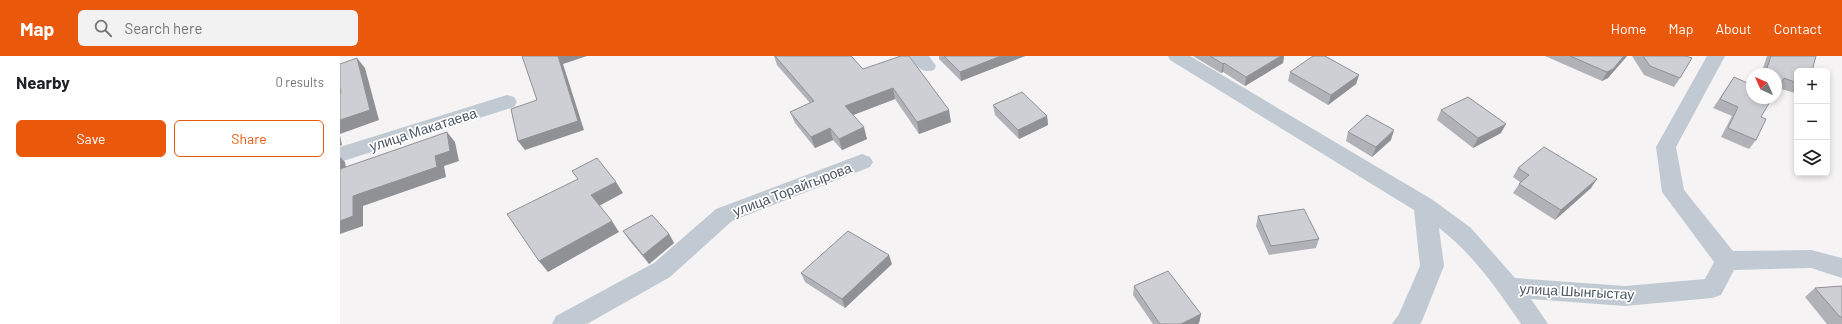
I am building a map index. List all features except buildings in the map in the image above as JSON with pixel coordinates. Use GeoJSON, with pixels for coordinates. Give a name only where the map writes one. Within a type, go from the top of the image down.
{"type":"FeatureCollection","features":[{"type":"Feature","properties":{"kind":"street"},"geometry":{"type":"LineString","coordinates":[[1177,56],[1425,206],[1463,234],[1509,287],[1535,324]]}},
{"type":"Feature","properties":{"kind":"street"},"geometry":{"type":"LineString","coordinates":[[1716,56],[1666,148],[1673,192],[1727,261],[1811,259],[1842,268]]}},
{"type":"Feature","properties":{"kind":"street","name":"улица Макатаева"},"geometry":{"type":"LineString","coordinates":[[340,155],[507,102]]}},
{"type":"Feature","properties":{"kind":"street","name":"улица Торайгырова"},"geometry":{"type":"LineString","coordinates":[[565,324],[662,270],[724,215],[862,162]]}},
{"type":"Feature","properties":{"kind":"street"},"geometry":{"type":"LineString","coordinates":[[1405,324],[1410,321],[1432,266],[1425,206]]}},
{"type":"Feature","properties":{"kind":"street","name":"улица Шынгыстау"},"geometry":{"type":"LineString","coordinates":[[1509,287],[1625,296],[1712,288],[1727,261]]}}]}
